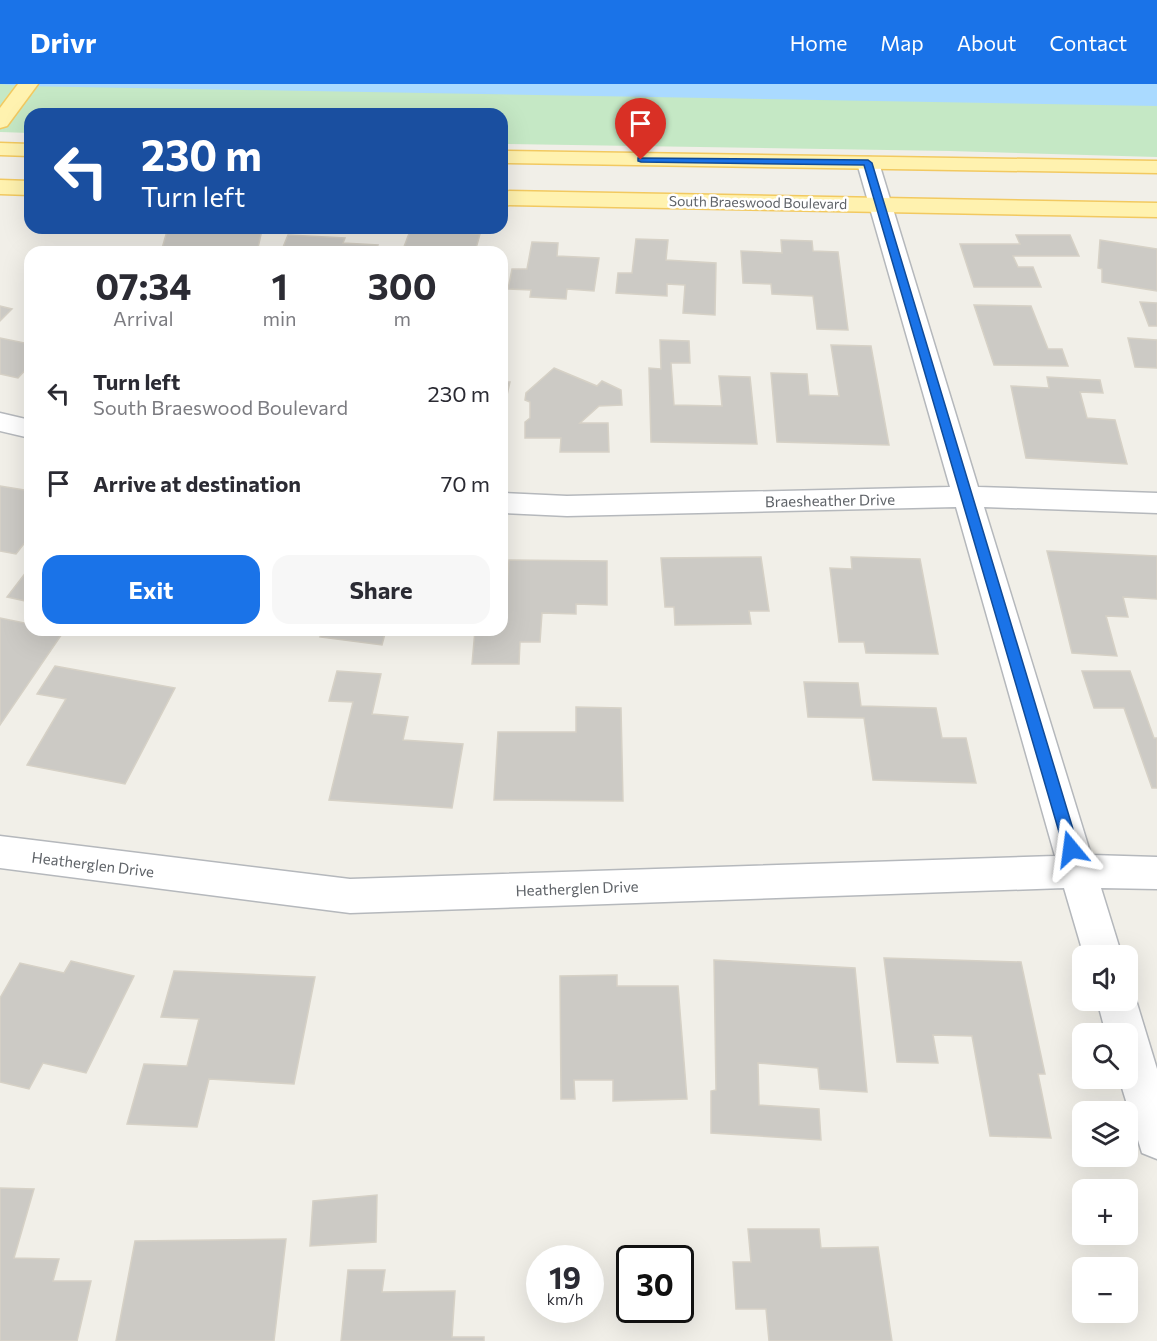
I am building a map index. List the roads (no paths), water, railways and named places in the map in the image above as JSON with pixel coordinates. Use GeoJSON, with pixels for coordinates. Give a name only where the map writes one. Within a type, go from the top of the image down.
{"type":"FeatureCollection","features":[{"type":"Feature","properties":{"kind":"main road"},"geometry":{"type":"LineString","coordinates":[[0,122],[28,84]]}},
{"type":"Feature","properties":{"kind":"main road"},"geometry":{"type":"LineString","coordinates":[[0,149],[24,150]]}},
{"type":"Feature","properties":{"kind":"main road"},"geometry":{"type":"LineString","coordinates":[[508,158],[1157,167]]}},
{"type":"Feature","properties":{"kind":"main road"},"geometry":{"type":"LineString","coordinates":[[0,187],[24,188]]}},
{"type":"Feature","properties":{"kind":"main road","name":"South Braeswood Boulevard"},"geometry":{"type":"LineString","coordinates":[[508,198],[1157,210]]}},
{"type":"Feature","properties":{"kind":"street"},"geometry":{"type":"LineString","coordinates":[[868,163],[1100,945]]}},
{"type":"Feature","properties":{"kind":"street"},"geometry":{"type":"LineString","coordinates":[[0,422],[24,428]]}},
{"type":"Feature","properties":{"kind":"street","name":"Braesheather Drive"},"geometry":{"type":"LineString","coordinates":[[508,503],[567,506],[967,497],[1157,503]]}},
{"type":"Feature","properties":{"kind":"street","name":"Heatherglen Drive"},"geometry":{"type":"LineString","coordinates":[[0,852],[351,896],[1078,871],[1157,873]]}},
{"type":"Feature","properties":{"kind":"street"},"geometry":{"type":"LineString","coordinates":[[1138,1074],[1157,1138]]}},
{"type":"Feature","properties":{"kind":"water"},"geometry":{"type":"Polygon","coordinates":[[[0,84],[1157,84],[1157,106],[21,86],[0,84]]]}}]}
